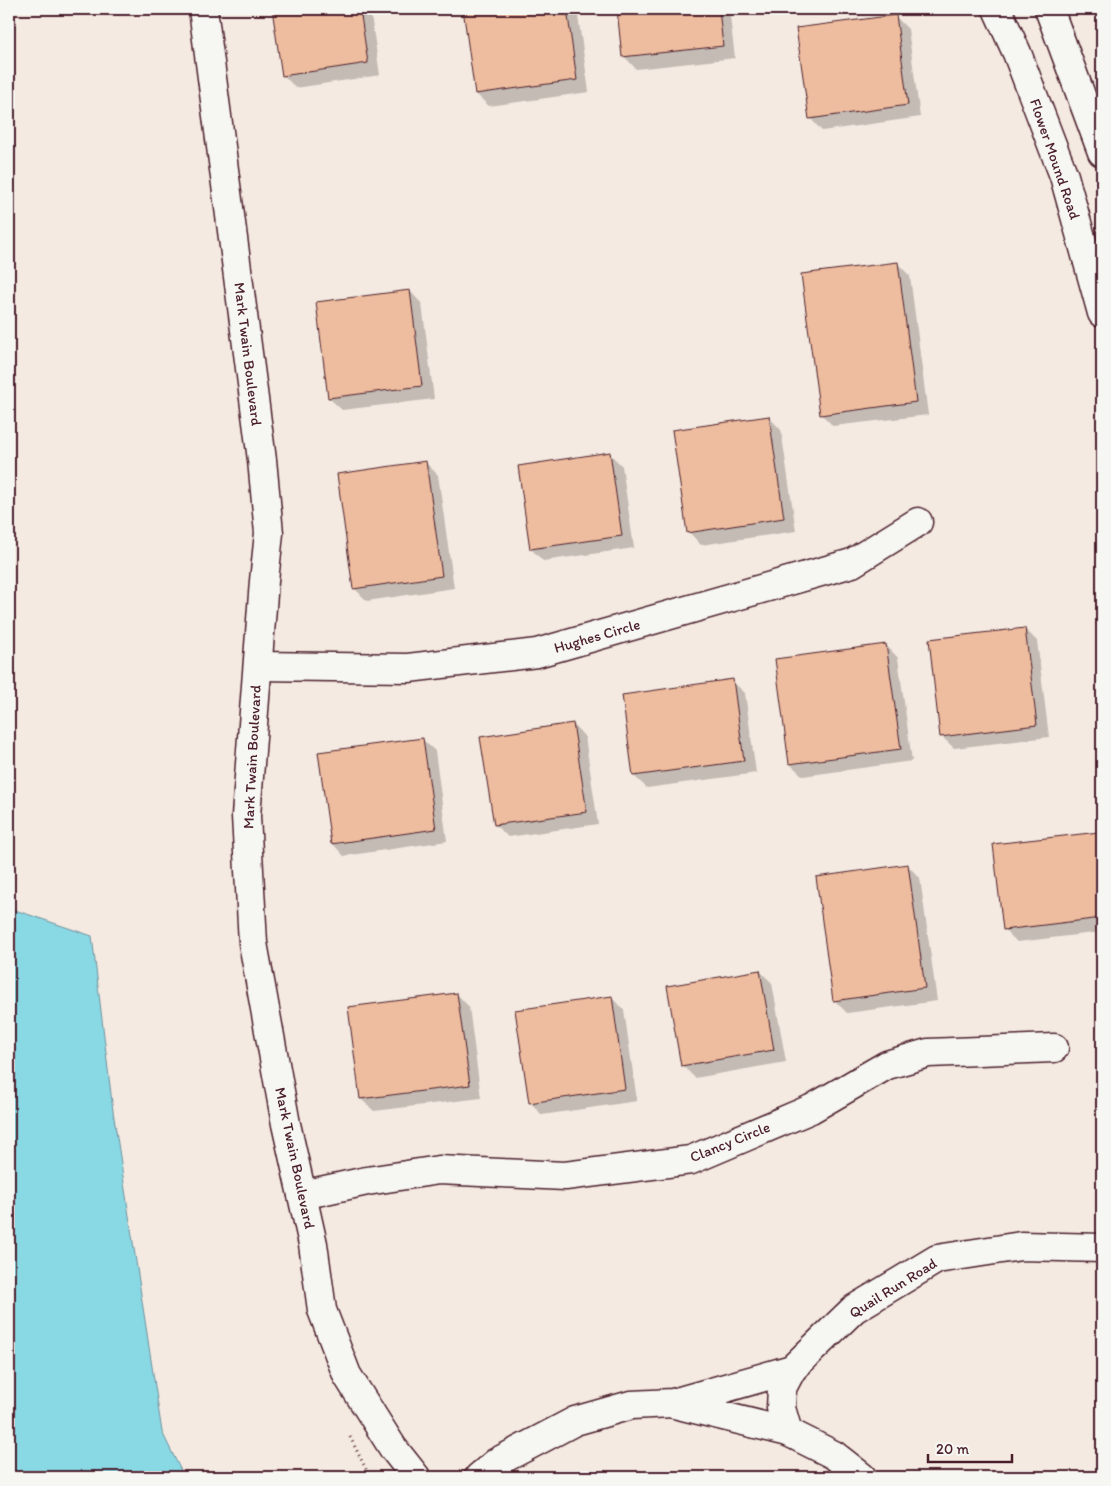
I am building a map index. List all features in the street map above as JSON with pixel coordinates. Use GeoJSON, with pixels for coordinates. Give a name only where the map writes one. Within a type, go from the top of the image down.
{"type":"FeatureCollection","features":[{"type":"Feature","properties":{"kind":"street","name":"Mark Twain Boulevard"},"geometry":{"type":"LineString","coordinates":[[204,9],[262,460],[269,533],[246,816],[252,943],[286,1124],[313,1244],[322,1310],[347,1375],[394,1448],[416,1477]]}},
{"type":"Feature","properties":{"kind":"street","name":"Flower Mound Road"},"geometry":{"type":"LineString","coordinates":[[997,9],[1017,53],[1064,176],[1102,313]]}},
{"type":"Feature","properties":{"kind":"street"},"geometry":{"type":"LineString","coordinates":[[1049,9],[1102,152]]}},
{"type":"Feature","properties":{"kind":"street","name":"Hughes Circle"},"geometry":{"type":"LineString","coordinates":[[258,666],[408,668],[537,653],[852,563],[918,522]]}},
{"type":"Feature","properties":{"kind":"street","name":"Clancy Circle"},"geometry":{"type":"LineString","coordinates":[[302,1195],[366,1181],[439,1170],[565,1176],[690,1160],[811,1109],[887,1065],[928,1053],[1054,1048]]}},
{"type":"Feature","properties":{"kind":"street","name":"Quail Run Road"},"geometry":{"type":"LineString","coordinates":[[788,1432],[781,1408],[782,1388],[792,1369],[854,1309],[937,1259],[1021,1246],[1102,1248]]}},
{"type":"Feature","properties":{"kind":"street","name":"Quail Run Road"},"geometry":{"type":"LineString","coordinates":[[479,1477],[497,1462],[575,1421],[631,1405],[673,1403],[792,1369]]}},
{"type":"Feature","properties":{"kind":"street","name":"Quail Run Road"},"geometry":{"type":"LineString","coordinates":[[673,1403],[788,1432],[834,1455],[862,1477]]}},
{"type":"Feature","properties":{"kind":"water"},"geometry":{"type":"Polygon","coordinates":[[[9,908],[92,936],[113,1111],[162,1432],[184,1477],[9,1477],[9,1106],[12,1091],[9,1085],[9,908]]]}},
{"type":"Feature","properties":{"kind":"building"},"geometry":{"type":"Polygon","coordinates":[[[272,9],[360,9],[368,63],[282,76],[272,9]]]}},
{"type":"Feature","properties":{"kind":"building"},"geometry":{"type":"Polygon","coordinates":[[[463,9],[567,9],[577,80],[475,94],[463,9]]]}},
{"type":"Feature","properties":{"kind":"building"},"geometry":{"type":"Polygon","coordinates":[[[617,9],[719,9],[723,46],[622,57],[617,9]]]}},
{"type":"Feature","properties":{"kind":"building"},"geometry":{"type":"Polygon","coordinates":[[[896,15],[908,105],[809,119],[796,28],[896,15]]]}},
{"type":"Feature","properties":{"kind":"building"},"geometry":{"type":"Polygon","coordinates":[[[898,262],[916,402],[820,415],[801,274],[898,262]]]}},
{"type":"Feature","properties":{"kind":"building"},"geometry":{"type":"Polygon","coordinates":[[[410,290],[422,386],[328,398],[316,302],[410,290]]]}},
{"type":"Feature","properties":{"kind":"building"},"geometry":{"type":"Polygon","coordinates":[[[769,416],[784,518],[687,533],[672,430],[769,416]]]}},
{"type":"Feature","properties":{"kind":"building"},"geometry":{"type":"Polygon","coordinates":[[[610,452],[622,536],[530,549],[518,466],[610,452]]]}},
{"type":"Feature","properties":{"kind":"building"},"geometry":{"type":"Polygon","coordinates":[[[426,461],[442,576],[353,589],[337,474],[426,461]]]}},
{"type":"Feature","properties":{"kind":"building"},"geometry":{"type":"Polygon","coordinates":[[[1025,628],[1037,725],[940,737],[929,639],[1025,628]]]}},
{"type":"Feature","properties":{"kind":"building"},"geometry":{"type":"Polygon","coordinates":[[[886,644],[901,749],[789,764],[775,659],[886,644]]]}},
{"type":"Feature","properties":{"kind":"building"},"geometry":{"type":"Polygon","coordinates":[[[733,679],[744,761],[633,776],[622,695],[733,679]]]}},
{"type":"Feature","properties":{"kind":"building"},"geometry":{"type":"Polygon","coordinates":[[[573,723],[587,812],[494,825],[480,737],[573,723]]]}},
{"type":"Feature","properties":{"kind":"building"},"geometry":{"type":"Polygon","coordinates":[[[423,738],[436,829],[331,844],[318,752],[423,738]]]}},
{"type":"Feature","properties":{"kind":"building"},"geometry":{"type":"Polygon","coordinates":[[[1099,832],[1102,862],[1102,918],[1003,930],[993,844],[1099,832]]]}},
{"type":"Feature","properties":{"kind":"building"},"geometry":{"type":"Polygon","coordinates":[[[908,864],[925,988],[833,1001],[816,877],[908,864]]]}},
{"type":"Feature","properties":{"kind":"building"},"geometry":{"type":"Polygon","coordinates":[[[760,970],[774,1050],[681,1066],[667,986],[760,970]]]}},
{"type":"Feature","properties":{"kind":"building"},"geometry":{"type":"Polygon","coordinates":[[[457,993],[470,1085],[360,1099],[348,1007],[457,993]]]}},
{"type":"Feature","properties":{"kind":"building"},"geometry":{"type":"Polygon","coordinates":[[[612,996],[625,1089],[529,1103],[515,1010],[612,996]]]}}]}
